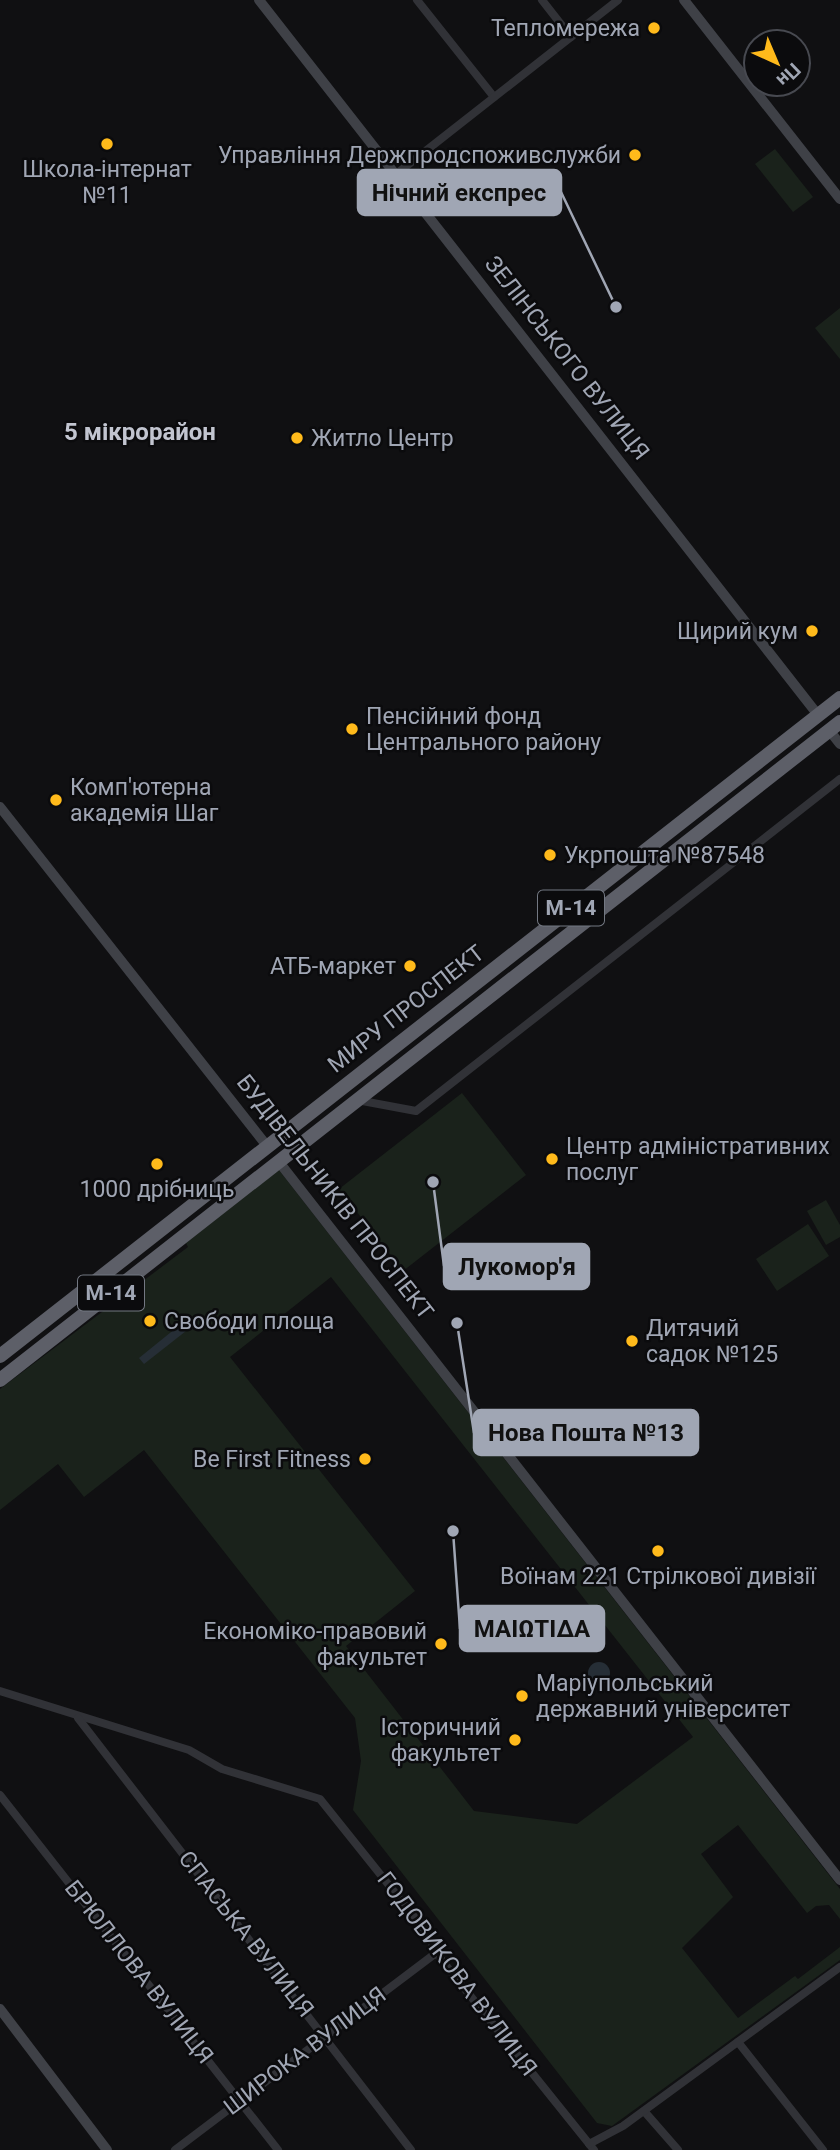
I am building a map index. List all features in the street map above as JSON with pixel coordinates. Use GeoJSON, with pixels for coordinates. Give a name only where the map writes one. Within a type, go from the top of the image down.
{"type":"FeatureCollection","features":[{"type":"Feature","properties":{"kind":"highway","name":"МИРУ ПРОСПЕКТ"},"geometry":{"type":"LineString","coordinates":[[0,1356],[840,698]]}},
{"type":"Feature","properties":{"kind":"highway","name":"ЗЕЛІНСЬКОГО ВУЛИЦЯ"},"geometry":{"type":"LineString","coordinates":[[818,715],[835,726]]}},
{"type":"Feature","properties":{"kind":"highway","name":"МИРУ ПРОСПЕКТ"},"geometry":{"type":"LineString","coordinates":[[0,1380],[835,726]]}},
{"type":"Feature","properties":{"kind":"highway","name":"БУДІВЕЛЬНИКІВ ПРОСПЕКТ"},"geometry":{"type":"LineString","coordinates":[[267,1146],[279,1161]]}},
{"type":"Feature","properties":{"kind":"street","name":"ЗЕЛІНСЬКОГО ВУЛИЦЯ"},"geometry":{"type":"LineString","coordinates":[[259,0],[818,715]]}},
{"type":"Feature","properties":{"kind":"street"},"geometry":{"type":"LineString","coordinates":[[417,0],[494,97]]}},
{"type":"Feature","properties":{"kind":"street"},"geometry":{"type":"LineString","coordinates":[[542,0],[571,37]]}},
{"type":"Feature","properties":{"kind":"street"},"geometry":{"type":"LineString","coordinates":[[395,175],[618,0]]}},
{"type":"Feature","properties":{"kind":"street"},"geometry":{"type":"LineString","coordinates":[[684,0],[840,199]]}},
{"type":"Feature","properties":{"kind":"street","name":"ЗЕЛІНСЬКОГО ВУЛИЦЯ"},"geometry":{"type":"LineString","coordinates":[[835,726],[840,744]]}},
{"type":"Feature","properties":{"kind":"street"},"geometry":{"type":"LineString","coordinates":[[358,1100],[416,1111],[840,779]]}},
{"type":"Feature","properties":{"kind":"street","name":"БУДІВЕЛЬНИКІВ ПРОСПЕКТ"},"geometry":{"type":"LineString","coordinates":[[0,807],[267,1146]]}},
{"type":"Feature","properties":{"kind":"street","name":"БУДІВЕЛЬНИКІВ ПРОСПЕКТ"},"geometry":{"type":"LineString","coordinates":[[279,1161],[840,1880]]}},
{"type":"Feature","properties":{"kind":"street"},"geometry":{"type":"LineString","coordinates":[[0,1691],[78,1718]]}},
{"type":"Feature","properties":{"kind":"street","name":"ГОДОВИКОВА ВУЛИЦЯ"},"geometry":{"type":"LineString","coordinates":[[78,1718],[189,1750],[222,1769],[320,1799],[429,1934],[436,1953],[591,2147]]}},
{"type":"Feature","properties":{"kind":"street","name":"СПАСЬКА ВУЛИЦЯ"},"geometry":{"type":"LineString","coordinates":[[78,1718],[326,2036],[411,2150]]}},
{"type":"Feature","properties":{"kind":"street","name":"БРЮЛЛОВА ВУЛИЦЯ"},"geometry":{"type":"LineString","coordinates":[[0,1795],[278,2150]]}},
{"type":"Feature","properties":{"kind":"street","name":"ШИРОКА ВУЛИЦЯ"},"geometry":{"type":"LineString","coordinates":[[175,2150],[436,1953]]}},
{"type":"Feature","properties":{"kind":"street"},"geometry":{"type":"LineString","coordinates":[[591,2147],[840,1967]]}},
{"type":"Feature","properties":{"kind":"street"},"geometry":{"type":"LineString","coordinates":[[0,2009],[107,2150]]}},
{"type":"Feature","properties":{"kind":"street"},"geometry":{"type":"LineString","coordinates":[[738,2042],[823,2150]]}},
{"type":"Feature","properties":{"kind":"street"},"geometry":{"type":"LineString","coordinates":[[644,2111],[678,2150]]}},
{"type":"Feature","properties":{"kind":"shaded area"},"geometry":{"type":"Polygon","coordinates":[[[775,149],[813,197],[793,212],[755,164],[775,149]]]}},
{"type":"Feature","properties":{"kind":"shaded area"},"geometry":{"type":"Polygon","coordinates":[[[840,308],[840,359],[815,328],[840,308]]]}},
{"type":"Feature","properties":{"kind":"shaded area"},"geometry":{"type":"Polygon","coordinates":[[[462,1093],[526,1175],[403,1271],[339,1189],[462,1093]]]}},
{"type":"Feature","properties":{"kind":"shaded area"},"geometry":{"type":"Polygon","coordinates":[[[279,1170],[840,1889],[840,1919],[829,1905],[816,1906],[807,1913],[738,1825],[701,1854],[733,1897],[682,1948],[738,2018],[795,1976],[798,1979],[840,1947],[840,1960],[612,2126],[597,2123],[353,1810],[361,1761],[355,1718],[144,1450],[84,1497],[58,1464],[0,1510],[0,1389],[188,1247],[186,1243],[279,1170]],[[331,1277],[230,1357],[415,1591],[346,1646],[474,1811],[577,1824],[693,1737],[331,1277]]]}},
{"type":"Feature","properties":{"kind":"shaded area"},"geometry":{"type":"Polygon","coordinates":[[[826,1200],[840,1225],[840,1237],[826,1245],[807,1211],[826,1200]]]}},
{"type":"Feature","properties":{"kind":"shaded area"},"geometry":{"type":"Polygon","coordinates":[[[808,1224],[829,1256],[777,1291],[756,1259],[808,1224]]]}},
{"type":"Feature","properties":{"kind":"shaded area"},"geometry":{"type":"Polygon","coordinates":[[[181,1324],[186,1331],[144,1364],[139,1358],[181,1324]]]}},
{"type":"Feature","properties":{"kind":"shaded area"},"geometry":{"type":"Polygon","coordinates":[[[599,1662],[607,1665],[610,1673],[607,1681],[599,1684],[591,1681],[588,1673],[591,1665],[599,1662]]]}},
{"type":"Feature","properties":{"kind":"place","name":"Тепломережа"},"geometry":{"type":"Point","coordinates":[654,28]}},
{"type":"Feature","properties":{"kind":"place","name":"Школа-інтернат №11"},"geometry":{"type":"Point","coordinates":[107,144]}},
{"type":"Feature","properties":{"kind":"place","name":"Управління Держпродспоживслужби"},"geometry":{"type":"Point","coordinates":[635,155]}},
{"type":"Feature","properties":{"kind":"place","name":"Нічний експрес"},"geometry":{"type":"Point","coordinates":[616,307]}},
{"type":"Feature","properties":{"kind":"place","name":"Житло Центр"},"geometry":{"type":"Point","coordinates":[297,438]}},
{"type":"Feature","properties":{"kind":"place","name":"Щирий кум"},"geometry":{"type":"Point","coordinates":[812,631]}},
{"type":"Feature","properties":{"kind":"place","name":"Пенсійний фонд Центрального району"},"geometry":{"type":"Point","coordinates":[352,729]}},
{"type":"Feature","properties":{"kind":"place","name":"Комп'ютерна академія Шаг"},"geometry":{"type":"Point","coordinates":[56,800]}},
{"type":"Feature","properties":{"kind":"place","name":"Укрпошта №87548"},"geometry":{"type":"Point","coordinates":[550,855]}},
{"type":"Feature","properties":{"kind":"place","name":"АТБ-маркет"},"geometry":{"type":"Point","coordinates":[410,966]}},
{"type":"Feature","properties":{"kind":"place","name":"Центр адміністративних послуг"},"geometry":{"type":"Point","coordinates":[552,1159]}},
{"type":"Feature","properties":{"kind":"place","name":"1000 дрібниць"},"geometry":{"type":"Point","coordinates":[157,1164]}},
{"type":"Feature","properties":{"kind":"place","name":"Лукомор'я"},"geometry":{"type":"Point","coordinates":[433,1182]}},
{"type":"Feature","properties":{"kind":"place","name":"Свободи площа"},"geometry":{"type":"Point","coordinates":[150,1321]}},
{"type":"Feature","properties":{"kind":"place","name":"Нова Пошта №13"},"geometry":{"type":"Point","coordinates":[457,1323]}},
{"type":"Feature","properties":{"kind":"place","name":"Дитячий садок №125"},"geometry":{"type":"Point","coordinates":[632,1341]}},
{"type":"Feature","properties":{"kind":"place","name":"Be First Fitness"},"geometry":{"type":"Point","coordinates":[365,1459]}},
{"type":"Feature","properties":{"kind":"place","name":"ΜΑΙΩΤΙΔΑ"},"geometry":{"type":"Point","coordinates":[453,1531]}},
{"type":"Feature","properties":{"kind":"place","name":"Воїнам 221 Стрілкової дивізії"},"geometry":{"type":"Point","coordinates":[658,1551]}},
{"type":"Feature","properties":{"kind":"place","name":"Економіко-правовий факультет"},"geometry":{"type":"Point","coordinates":[441,1644]}},
{"type":"Feature","properties":{"kind":"place","name":"Маріупольський державний університет"},"geometry":{"type":"Point","coordinates":[522,1696]}},
{"type":"Feature","properties":{"kind":"place","name":"Історичний факультет"},"geometry":{"type":"Point","coordinates":[515,1740]}},
{"type":"Feature","properties":{"kind":"district","name":"5 мікрорайон"},"geometry":{"type":"Point","coordinates":[140,432]}}]}
